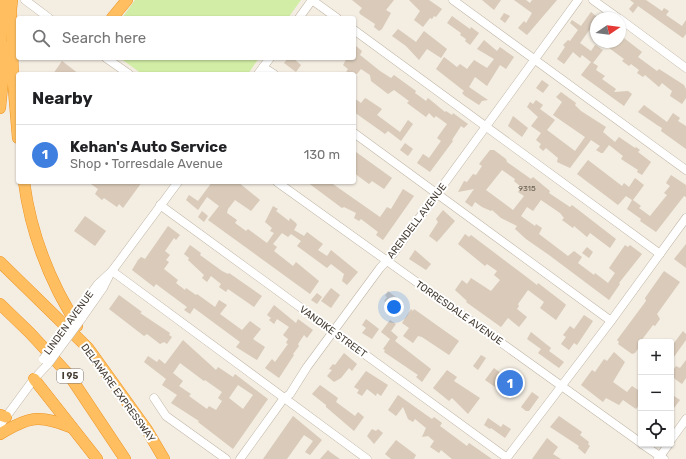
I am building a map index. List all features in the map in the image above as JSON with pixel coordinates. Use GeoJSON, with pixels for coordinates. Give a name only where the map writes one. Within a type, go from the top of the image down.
{"type":"FeatureCollection","features":[{"type":"Feature","properties":{"kind":"highway"},"geometry":{"type":"LineString","coordinates":[[0,48],[4,0]]}},
{"type":"Feature","properties":{"kind":"highway"},"geometry":{"type":"LineString","coordinates":[[0,108],[12,0]]}},
{"type":"Feature","properties":{"kind":"highway"},"geometry":{"type":"LineString","coordinates":[[111,16],[127,0]]}},
{"type":"Feature","properties":{"kind":"highway"},"geometry":{"type":"LineString","coordinates":[[11,12],[13,79],[16,114]]}},
{"type":"Feature","properties":{"kind":"highway"},"geometry":{"type":"LineString","coordinates":[[24,184],[34,229],[46,264],[58,292],[88,348]]}},
{"type":"Feature","properties":{"kind":"highway","name":"DELAWARE EXPRESSWAY"},"geometry":{"type":"LineString","coordinates":[[0,262],[88,348],[147,430],[164,459]]}},
{"type":"Feature","properties":{"kind":"highway","name":"I 95"},"geometry":{"type":"LineString","coordinates":[[0,304],[30,333],[69,375],[125,459]]}},
{"type":"Feature","properties":{"kind":"highway"},"geometry":{"type":"LineString","coordinates":[[34,379],[97,459]]}},
{"type":"Feature","properties":{"kind":"highway"},"geometry":{"type":"LineString","coordinates":[[0,434],[14,425],[36,418],[49,418],[71,427]]}},
{"type":"Feature","properties":{"kind":"street"},"geometry":{"type":"LineString","coordinates":[[25,0],[46,16]]}},
{"type":"Feature","properties":{"kind":"street"},"geometry":{"type":"LineString","coordinates":[[300,16],[312,0],[334,16]]}},
{"type":"Feature","properties":{"kind":"street"},"geometry":{"type":"LineString","coordinates":[[453,0],[686,170]]}},
{"type":"Feature","properties":{"kind":"street","name":"ARENDELL AVENUE"},"geometry":{"type":"LineString","coordinates":[[240,459],[284,398],[290,394],[333,331],[437,194],[578,0]]}},
{"type":"Feature","properties":{"kind":"street"},"geometry":{"type":"LineString","coordinates":[[594,0],[610,12]]}},
{"type":"Feature","properties":{"kind":"street"},"geometry":{"type":"LineString","coordinates":[[626,24],[686,68]]}},
{"type":"Feature","properties":{"kind":"street"},"geometry":{"type":"LineString","coordinates":[[356,31],[660,254]]}},
{"type":"Feature","properties":{"kind":"street"},"geometry":{"type":"LineString","coordinates":[[109,60],[126,72]]}},
{"type":"Feature","properties":{"kind":"street"},"geometry":{"type":"LineString","coordinates":[[260,72],[269,60]]}},
{"type":"Feature","properties":{"kind":"street"},"geometry":{"type":"LineString","coordinates":[[264,67],[271,72]]}},
{"type":"Feature","properties":{"kind":"street"},"geometry":{"type":"LineString","coordinates":[[356,134],[611,321]]}},
{"type":"Feature","properties":{"kind":"street","name":"LINDEN AVENUE"},"geometry":{"type":"LineString","coordinates":[[2,419],[34,379],[80,315],[98,284],[112,271],[176,184]]}},
{"type":"Feature","properties":{"kind":"street","name":"TORRESDALE AVENUE"},"geometry":{"type":"LineString","coordinates":[[280,184],[386,262],[638,441]]}},
{"type":"Feature","properties":{"kind":"street","name":"VANDIKE STREET"},"geometry":{"type":"LineString","coordinates":[[160,205],[506,459]]}},
{"type":"Feature","properties":{"kind":"street"},"geometry":{"type":"LineString","coordinates":[[506,459],[562,387],[686,218]]}},
{"type":"Feature","properties":{"kind":"street"},"geometry":{"type":"LineString","coordinates":[[112,271],[367,459]]}},
{"type":"Feature","properties":{"kind":"street"},"geometry":{"type":"LineString","coordinates":[[154,398],[166,416],[226,459]]}},
{"type":"Feature","properties":{"kind":"street"},"geometry":{"type":"LineString","coordinates":[[674,436],[686,419]]}},
{"type":"Feature","properties":{"kind":"street","name":"TORRESDALE AVENUE"},"geometry":{"type":"LineString","coordinates":[[646,447],[661,458]]}},
{"type":"Feature","properties":{"kind":"street"},"geometry":{"type":"LineString","coordinates":[[661,458],[666,447]]}},
{"type":"Feature","properties":{"kind":"green space"},"geometry":{"type":"Polygon","coordinates":[[[135,0],[301,0],[289,16],[123,16],[135,0]]]}},
{"type":"Feature","properties":{"kind":"green space"},"geometry":{"type":"Polygon","coordinates":[[[123,60],[258,60],[249,72],[139,72],[123,60]]]}},
{"type":"Feature","properties":{"kind":"building"},"geometry":{"type":"Polygon","coordinates":[[[352,0],[394,0],[386,10],[391,13],[382,29],[379,31],[374,27],[375,24],[360,14],[359,12],[362,8],[352,0]]]}},
{"type":"Feature","properties":{"kind":"building"},"geometry":{"type":"Polygon","coordinates":[[[409,0],[429,0],[442,9],[436,17],[434,16],[432,19],[430,18],[423,27],[414,20],[420,11],[409,0]]]}},
{"type":"Feature","properties":{"kind":"building"},"geometry":{"type":"Polygon","coordinates":[[[482,0],[501,0],[494,10],[482,0]]]}},
{"type":"Feature","properties":{"kind":"building"},"geometry":{"type":"Polygon","coordinates":[[[514,0],[526,0],[530,3],[532,0],[557,0],[527,35],[518,28],[524,21],[526,23],[532,13],[514,0]]]}},
{"type":"Feature","properties":{"kind":"building"},"geometry":{"type":"Polygon","coordinates":[[[630,0],[646,0],[662,11],[664,8],[669,11],[666,15],[682,26],[686,20],[686,34],[683,38],[638,6],[633,13],[629,9],[634,3],[630,0]]]}},
{"type":"Feature","properties":{"kind":"building"},"geometry":{"type":"Polygon","coordinates":[[[504,13],[510,16],[505,23],[500,19],[504,13]]]}},
{"type":"Feature","properties":{"kind":"building"},"geometry":{"type":"Polygon","coordinates":[[[590,13],[590,29],[580,43],[591,51],[593,48],[600,48],[603,50],[593,63],[598,66],[596,70],[605,76],[602,79],[616,89],[614,92],[628,91],[632,94],[624,106],[581,75],[591,62],[582,55],[580,58],[573,52],[564,64],[557,59],[565,47],[563,45],[568,40],[570,41],[578,30],[570,23],[572,20],[581,26],[590,13]]]}},
{"type":"Feature","properties":{"kind":"building"},"geometry":{"type":"Polygon","coordinates":[[[452,16],[470,29],[471,27],[479,33],[470,45],[465,41],[466,39],[460,35],[461,33],[447,23],[452,16]]]}},
{"type":"Feature","properties":{"kind":"building"},"geometry":{"type":"Polygon","coordinates":[[[398,29],[416,42],[424,31],[447,49],[441,58],[427,49],[419,60],[406,46],[392,36],[398,29]]]}},
{"type":"Feature","properties":{"kind":"building"},"geometry":{"type":"Polygon","coordinates":[[[484,40],[497,51],[500,47],[514,57],[506,69],[500,65],[487,86],[475,77],[469,87],[488,100],[482,101],[479,105],[465,96],[462,93],[464,91],[436,69],[444,57],[457,67],[460,64],[467,69],[474,60],[487,68],[494,59],[477,49],[484,40]]]}},
{"type":"Feature","properties":{"kind":"building"},"geometry":{"type":"Polygon","coordinates":[[[626,40],[642,52],[638,57],[657,71],[659,69],[684,85],[686,89],[686,98],[682,104],[670,96],[672,91],[662,83],[659,87],[645,75],[643,77],[637,73],[639,70],[631,64],[629,66],[622,61],[624,59],[609,48],[626,48],[626,40]]]}},
{"type":"Feature","properties":{"kind":"building"},"geometry":{"type":"Polygon","coordinates":[[[356,46],[362,51],[360,55],[380,71],[391,78],[394,75],[416,91],[415,93],[426,101],[428,98],[445,112],[446,111],[452,115],[453,113],[468,124],[464,128],[461,126],[452,140],[453,141],[430,172],[417,163],[423,154],[429,158],[441,141],[437,138],[447,124],[436,116],[434,118],[429,113],[426,117],[407,103],[409,101],[394,90],[388,94],[371,81],[370,75],[361,69],[357,74],[356,72],[346,72],[348,69],[343,65],[346,60],[356,60],[356,46]]]}},
{"type":"Feature","properties":{"kind":"building"},"geometry":{"type":"Polygon","coordinates":[[[286,60],[295,60],[301,65],[296,72],[284,63],[286,60]]]}},
{"type":"Feature","properties":{"kind":"building"},"geometry":{"type":"Polygon","coordinates":[[[62,61],[76,72],[54,72],[62,61]]]}},
{"type":"Feature","properties":{"kind":"building"},"geometry":{"type":"Polygon","coordinates":[[[542,80],[549,85],[543,93],[536,88],[542,80]]]}},
{"type":"Feature","properties":{"kind":"building"},"geometry":{"type":"Polygon","coordinates":[[[561,92],[576,103],[575,105],[581,111],[606,127],[603,132],[615,142],[619,137],[640,150],[638,152],[651,162],[642,175],[637,172],[638,170],[621,159],[623,156],[609,145],[603,153],[601,153],[596,150],[600,146],[591,140],[570,168],[557,162],[558,158],[546,148],[543,151],[539,147],[541,144],[536,140],[541,133],[531,126],[538,117],[527,107],[530,102],[533,104],[536,100],[543,105],[540,109],[555,120],[547,130],[575,151],[585,137],[553,115],[562,102],[556,97],[561,92]]]}},
{"type":"Feature","properties":{"kind":"building"},"geometry":{"type":"Polygon","coordinates":[[[365,98],[382,109],[377,115],[400,132],[408,120],[413,124],[401,141],[388,131],[385,134],[356,113],[356,99],[361,103],[365,98]]]}},
{"type":"Feature","properties":{"kind":"building"},"geometry":{"type":"Polygon","coordinates":[[[644,105],[667,122],[673,113],[680,118],[678,121],[686,126],[686,149],[661,131],[662,128],[638,112],[644,105]]]}},
{"type":"Feature","properties":{"kind":"building"},"geometry":{"type":"Polygon","coordinates":[[[513,116],[528,128],[522,137],[508,126],[513,116]]]}},
{"type":"Feature","properties":{"kind":"building"},"geometry":{"type":"Polygon","coordinates":[[[405,143],[413,149],[408,156],[400,150],[405,143]]]}},
{"type":"Feature","properties":{"kind":"building"},"geometry":{"type":"Polygon","coordinates":[[[490,150],[494,150],[506,159],[507,162],[531,179],[533,177],[550,191],[549,193],[570,207],[572,205],[616,239],[610,248],[590,233],[587,237],[574,226],[573,228],[562,220],[564,218],[560,213],[541,200],[533,211],[527,207],[521,216],[535,226],[536,224],[542,228],[539,234],[568,256],[574,251],[582,257],[578,263],[608,283],[615,273],[609,268],[625,245],[628,247],[630,245],[642,254],[619,283],[620,284],[609,300],[526,239],[515,229],[517,226],[501,218],[492,210],[491,211],[482,207],[475,202],[472,207],[465,202],[474,189],[458,192],[464,181],[467,182],[473,174],[476,175],[482,166],[479,164],[490,150]],[[502,170],[486,190],[513,210],[524,196],[518,192],[521,187],[514,181],[515,179],[502,170]]]}},
{"type":"Feature","properties":{"kind":"building"},"geometry":{"type":"Polygon","coordinates":[[[356,152],[392,178],[384,189],[372,181],[369,184],[356,174],[356,152]]]}},
{"type":"Feature","properties":{"kind":"building"},"geometry":{"type":"Polygon","coordinates":[[[588,160],[622,186],[624,183],[629,187],[635,178],[644,185],[633,200],[641,206],[639,208],[650,216],[667,195],[664,193],[670,186],[666,183],[671,175],[686,185],[686,197],[684,196],[656,232],[640,221],[641,219],[627,209],[632,200],[626,196],[618,205],[577,174],[588,160]]]}},
{"type":"Feature","properties":{"kind":"building"},"geometry":{"type":"Polygon","coordinates":[[[91,184],[141,184],[123,208],[119,204],[117,207],[104,198],[102,200],[95,194],[98,189],[91,184]]]}},
{"type":"Feature","properties":{"kind":"building"},"geometry":{"type":"Polygon","coordinates":[[[211,184],[240,184],[260,200],[251,211],[235,200],[228,209],[227,213],[237,220],[235,223],[246,231],[248,229],[267,243],[274,233],[270,231],[272,228],[265,222],[273,206],[278,209],[276,211],[289,221],[290,218],[296,223],[297,225],[294,230],[304,236],[307,232],[323,244],[318,250],[327,256],[331,250],[358,272],[347,285],[342,281],[344,274],[331,264],[327,268],[297,246],[301,241],[291,234],[288,237],[282,233],[273,244],[277,247],[274,251],[293,266],[296,262],[319,281],[310,294],[208,220],[219,206],[207,197],[198,210],[186,200],[189,195],[198,201],[211,184]]]}},
{"type":"Feature","properties":{"kind":"building"},"geometry":{"type":"Polygon","coordinates":[[[310,184],[333,184],[380,217],[387,207],[391,209],[403,189],[414,196],[383,240],[376,235],[378,232],[361,219],[359,221],[354,218],[356,213],[344,207],[342,208],[310,184]]]}},
{"type":"Feature","properties":{"kind":"building"},"geometry":{"type":"Polygon","coordinates":[[[443,210],[455,221],[437,242],[429,236],[438,222],[436,219],[443,210]]]}},
{"type":"Feature","properties":{"kind":"building"},"geometry":{"type":"Polygon","coordinates":[[[202,211],[208,216],[204,222],[198,217],[202,211]]]}},
{"type":"Feature","properties":{"kind":"building"},"geometry":{"type":"Polygon","coordinates":[[[85,216],[106,231],[95,246],[74,231],[85,216]]]}},
{"type":"Feature","properties":{"kind":"building"},"geometry":{"type":"Polygon","coordinates":[[[168,226],[180,235],[176,240],[174,238],[165,251],[170,255],[166,260],[169,262],[164,269],[178,280],[176,283],[185,290],[186,288],[196,295],[197,294],[215,307],[219,300],[227,305],[220,314],[242,330],[250,321],[261,329],[253,339],[265,347],[257,360],[236,347],[240,342],[194,308],[190,314],[184,310],[187,307],[156,284],[154,287],[132,270],[141,257],[145,259],[168,226]]]}},
{"type":"Feature","properties":{"kind":"building"},"geometry":{"type":"Polygon","coordinates":[[[465,234],[469,237],[471,235],[537,285],[538,283],[564,303],[566,305],[556,320],[540,308],[544,302],[528,290],[518,304],[519,306],[517,309],[527,317],[519,327],[508,318],[501,327],[466,302],[467,301],[455,290],[462,280],[467,284],[471,278],[491,291],[500,280],[494,275],[497,271],[487,264],[485,266],[458,244],[465,234]]]}},
{"type":"Feature","properties":{"kind":"building"},"geometry":{"type":"Polygon","coordinates":[[[686,244],[686,268],[674,259],[686,244]]]}},
{"type":"Feature","properties":{"kind":"building"},"geometry":{"type":"Polygon","coordinates":[[[190,245],[201,253],[200,255],[222,271],[228,274],[229,273],[262,296],[254,307],[228,289],[226,292],[219,287],[221,284],[211,276],[207,282],[202,278],[204,275],[188,260],[189,258],[184,254],[190,245]]]}},
{"type":"Feature","properties":{"kind":"building"},"geometry":{"type":"Polygon","coordinates":[[[587,247],[593,252],[589,258],[582,253],[587,247]]]}},
{"type":"Feature","properties":{"kind":"building"},"geometry":{"type":"Polygon","coordinates":[[[415,250],[431,264],[426,270],[409,259],[415,250]]]}},
{"type":"Feature","properties":{"kind":"building"},"geometry":{"type":"Polygon","coordinates":[[[664,271],[680,282],[657,314],[660,319],[655,326],[653,325],[642,339],[638,339],[638,349],[635,353],[632,354],[618,344],[619,342],[617,340],[646,301],[645,298],[664,271]]]}},
{"type":"Feature","properties":{"kind":"building"},"geometry":{"type":"Polygon","coordinates":[[[331,288],[340,295],[331,308],[321,301],[331,288]]]}},
{"type":"Feature","properties":{"kind":"building"},"geometry":{"type":"Polygon","coordinates":[[[388,291],[397,298],[391,306],[384,301],[387,297],[385,296],[388,291]]]}},
{"type":"Feature","properties":{"kind":"building"},"geometry":{"type":"Polygon","coordinates":[[[317,293],[322,297],[317,304],[311,300],[317,293]]]}},
{"type":"Feature","properties":{"kind":"building"},"geometry":{"type":"Polygon","coordinates":[[[119,295],[142,312],[140,313],[170,333],[169,335],[172,337],[167,344],[164,342],[160,344],[147,334],[144,336],[109,309],[119,295]]]}},
{"type":"Feature","properties":{"kind":"building"},"geometry":{"type":"Polygon","coordinates":[[[274,305],[296,323],[298,319],[313,330],[307,338],[304,335],[293,354],[294,355],[279,378],[265,368],[272,359],[275,362],[288,344],[286,343],[288,339],[283,335],[289,327],[277,319],[274,324],[269,320],[271,318],[267,315],[274,305]]]}},
{"type":"Feature","properties":{"kind":"building"},"geometry":{"type":"Polygon","coordinates":[[[411,309],[413,311],[414,309],[459,341],[449,355],[422,337],[418,336],[413,343],[403,336],[409,328],[402,323],[411,309]]]}},
{"type":"Feature","properties":{"kind":"building"},"geometry":{"type":"Polygon","coordinates":[[[584,315],[593,321],[577,345],[574,343],[569,350],[561,344],[566,337],[563,335],[570,326],[574,329],[584,315]]]}},
{"type":"Feature","properties":{"kind":"building"},"geometry":{"type":"Polygon","coordinates":[[[366,319],[379,329],[372,339],[362,333],[366,328],[362,325],[366,319]]]}},
{"type":"Feature","properties":{"kind":"building"},"geometry":{"type":"Polygon","coordinates":[[[390,320],[396,324],[391,331],[398,337],[395,341],[431,369],[422,382],[416,377],[418,375],[384,352],[385,350],[383,349],[390,339],[381,332],[390,320]]]}},
{"type":"Feature","properties":{"kind":"building"},"geometry":{"type":"Polygon","coordinates":[[[683,331],[686,334],[686,340],[674,357],[674,343],[683,331]]]}},
{"type":"Feature","properties":{"kind":"building"},"geometry":{"type":"Polygon","coordinates":[[[531,332],[551,348],[549,351],[564,362],[559,368],[538,353],[541,349],[527,339],[531,332]]]}},
{"type":"Feature","properties":{"kind":"building"},"geometry":{"type":"Polygon","coordinates":[[[183,340],[216,370],[218,367],[233,377],[235,374],[268,399],[233,449],[198,422],[199,421],[171,403],[177,395],[162,385],[166,379],[144,362],[148,356],[157,362],[159,359],[165,364],[183,340]],[[180,363],[173,373],[183,381],[179,386],[191,394],[189,396],[207,409],[209,406],[216,410],[222,401],[218,398],[222,392],[180,363]],[[238,385],[229,398],[243,409],[253,395],[238,385]]]}},
{"type":"Feature","properties":{"kind":"building"},"geometry":{"type":"Polygon","coordinates":[[[614,352],[625,362],[613,382],[627,392],[632,386],[638,390],[638,407],[636,409],[623,400],[619,405],[606,398],[603,402],[581,385],[592,370],[595,372],[604,359],[607,361],[614,352]]]}},
{"type":"Feature","properties":{"kind":"building"},"geometry":{"type":"Polygon","coordinates":[[[344,353],[357,364],[352,371],[349,368],[341,378],[334,382],[327,376],[332,370],[329,369],[333,364],[335,365],[344,353]]]}},
{"type":"Feature","properties":{"kind":"building"},"geometry":{"type":"Polygon","coordinates":[[[481,355],[486,358],[478,370],[473,366],[481,355]]]}},
{"type":"Feature","properties":{"kind":"building"},"geometry":{"type":"Polygon","coordinates":[[[686,360],[686,378],[682,384],[674,378],[674,369],[676,366],[680,368],[686,360]]]}},
{"type":"Feature","properties":{"kind":"building"},"geometry":{"type":"Polygon","coordinates":[[[494,368],[513,382],[505,394],[485,380],[494,368]]]}},
{"type":"Feature","properties":{"kind":"building"},"geometry":{"type":"Polygon","coordinates":[[[447,370],[457,377],[454,381],[480,398],[468,414],[452,398],[449,401],[433,388],[447,370]]]}},
{"type":"Feature","properties":{"kind":"building"},"geometry":{"type":"Polygon","coordinates":[[[366,371],[388,385],[381,396],[377,393],[376,396],[367,389],[362,396],[357,393],[359,390],[354,387],[366,371]]]}},
{"type":"Feature","properties":{"kind":"building"},"geometry":{"type":"Polygon","coordinates":[[[320,385],[338,398],[336,402],[355,416],[358,412],[364,417],[354,431],[312,394],[320,385]]]}},
{"type":"Feature","properties":{"kind":"building"},"geometry":{"type":"Polygon","coordinates":[[[532,392],[539,397],[529,411],[526,411],[521,407],[532,392]]]}},
{"type":"Feature","properties":{"kind":"building"},"geometry":{"type":"Polygon","coordinates":[[[398,395],[432,419],[434,417],[442,423],[440,426],[467,446],[469,443],[492,459],[452,459],[441,450],[439,453],[430,447],[434,441],[428,436],[422,437],[426,428],[415,419],[413,422],[408,419],[403,407],[396,416],[388,410],[398,395]]]}},
{"type":"Feature","properties":{"kind":"building"},"geometry":{"type":"Polygon","coordinates":[[[674,396],[680,400],[674,408],[674,396]]]}},
{"type":"Feature","properties":{"kind":"building"},"geometry":{"type":"Polygon","coordinates":[[[293,416],[322,440],[310,455],[305,452],[313,441],[304,435],[287,459],[263,459],[293,416]]]}},
{"type":"Feature","properties":{"kind":"building"},"geometry":{"type":"Polygon","coordinates":[[[559,416],[582,432],[580,435],[589,442],[588,444],[590,446],[585,454],[578,448],[579,446],[550,427],[559,416]]]}},
{"type":"Feature","properties":{"kind":"building"},"geometry":{"type":"Polygon","coordinates":[[[488,418],[501,427],[503,424],[511,429],[505,438],[484,425],[488,418]]]}},
{"type":"Feature","properties":{"kind":"building"},"geometry":{"type":"Polygon","coordinates":[[[372,429],[376,431],[378,429],[383,433],[374,444],[367,436],[372,429]]]}},
{"type":"Feature","properties":{"kind":"building"},"geometry":{"type":"Polygon","coordinates":[[[547,438],[558,447],[553,454],[561,459],[532,459],[547,438]]]}},
{"type":"Feature","properties":{"kind":"building"},"geometry":{"type":"Polygon","coordinates":[[[396,440],[416,455],[414,459],[391,459],[385,454],[396,440]]]}},
{"type":"Feature","properties":{"kind":"building"},"geometry":{"type":"Polygon","coordinates":[[[328,450],[330,452],[340,459],[320,459],[328,450]]]}},
{"type":"Feature","properties":{"kind":"place","name":"Kehan's Auto Service"},"geometry":{"type":"Point","coordinates":[510,383]}}]}
